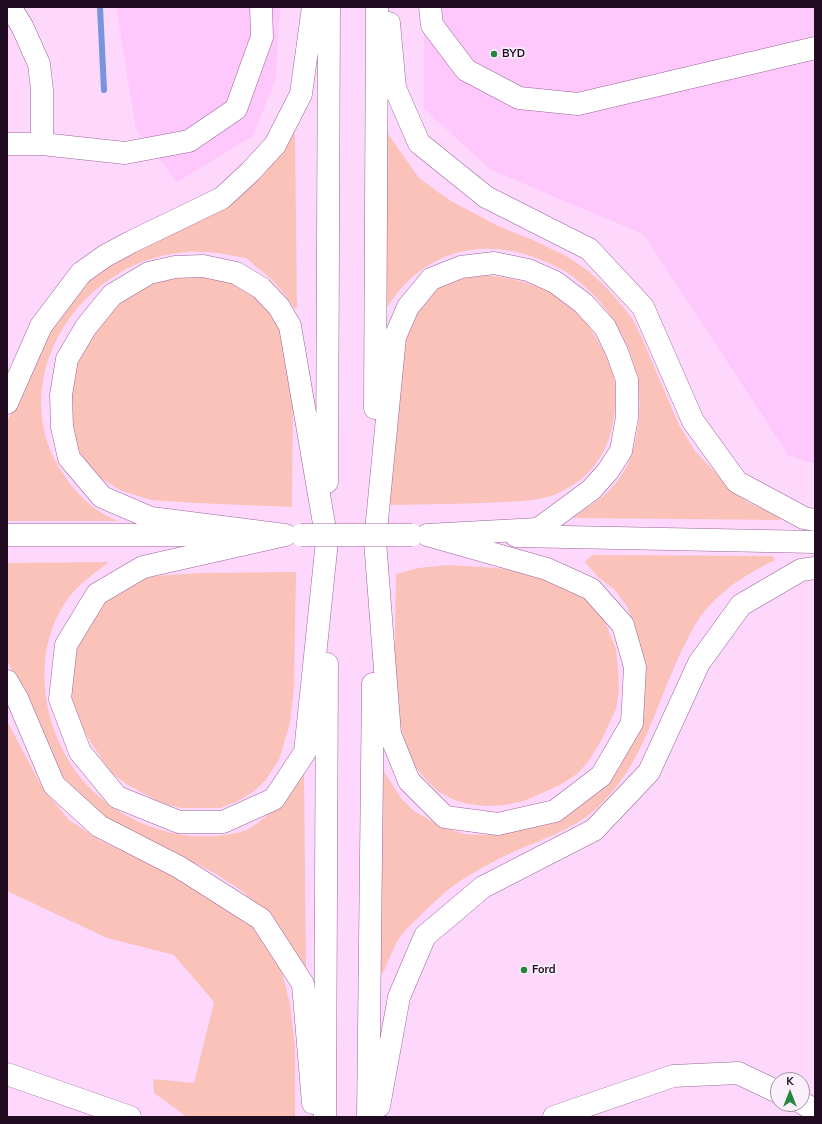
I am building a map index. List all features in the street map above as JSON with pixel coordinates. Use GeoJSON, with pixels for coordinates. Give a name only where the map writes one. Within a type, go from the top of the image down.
{"type":"FeatureCollection","features":[{"type":"Feature","properties":{"kind":"main road"},"geometry":{"type":"LineString","coordinates":[[10,7],[22,26],[40,64],[42,90],[42,144]]}},
{"type":"Feature","properties":{"kind":"main road"},"geometry":{"type":"LineString","coordinates":[[7,144],[42,144],[124,153],[189,141],[236,108],[262,37],[261,7]]}},
{"type":"Feature","properties":{"kind":"main road"},"geometry":{"type":"LineString","coordinates":[[7,403],[41,326],[81,273],[105,256],[131,242],[222,198],[250,172],[275,145],[301,94],[313,7]]}},
{"type":"Feature","properties":{"kind":"main road"},"geometry":{"type":"LineString","coordinates":[[325,1117],[329,7]]}},
{"type":"Feature","properties":{"kind":"main road"},"geometry":{"type":"LineString","coordinates":[[368,1117],[375,541],[376,7]]}},
{"type":"Feature","properties":{"kind":"main road"},"geometry":{"type":"LineString","coordinates":[[387,7],[395,88],[419,143],[486,197],[589,248],[643,307],[693,421],[737,482],[804,518],[815,520]]}},
{"type":"Feature","properties":{"kind":"main road"},"geometry":{"type":"LineString","coordinates":[[430,7],[432,25],[466,70],[519,98],[578,104],[815,48]]}},
{"type":"Feature","properties":{"kind":"main road"},"geometry":{"type":"LineString","coordinates":[[7,134],[42,144]]}},
{"type":"Feature","properties":{"kind":"main road"},"geometry":{"type":"LineString","coordinates":[[494,263],[528,270],[555,282],[583,303],[605,327],[617,352],[627,380],[627,418],[621,451],[608,472],[592,490],[538,529],[420,535],[547,569],[591,589],[623,625],[635,667],[632,723],[601,776],[555,811],[498,824],[445,817],[408,781],[390,734],[375,541],[395,337],[408,307],[431,279],[461,268],[494,263]]}},
{"type":"Feature","properties":{"kind":"main road"},"geometry":{"type":"LineString","coordinates":[[203,266],[236,273],[261,288],[280,307],[290,326],[327,541],[305,752],[274,799],[223,822],[179,822],[117,797],[80,752],[60,699],[66,644],[96,594],[143,568],[293,535],[151,518],[102,497],[69,458],[62,427],[61,395],[67,359],[86,327],[112,295],[149,273],[175,267],[203,266]]}},
{"type":"Feature","properties":{"kind":"main road"},"geometry":{"type":"LineString","coordinates":[[7,535],[420,535],[815,542]]}},
{"type":"Feature","properties":{"kind":"main road"},"geometry":{"type":"LineString","coordinates":[[377,1117],[399,996],[425,936],[483,887],[594,830],[649,772],[699,663],[742,605],[801,570],[815,568]]}},
{"type":"Feature","properties":{"kind":"main road"},"geometry":{"type":"LineString","coordinates":[[7,681],[17,698],[54,785],[99,826],[179,867],[261,919],[302,984],[314,1117]]}},
{"type":"Feature","properties":{"kind":"main road"},"geometry":{"type":"LineString","coordinates":[[554,1117],[673,1076],[738,1073],[770,1088]]}},
{"type":"Feature","properties":{"kind":"main road"},"geometry":{"type":"LineString","coordinates":[[7,1074],[130,1117]]}},
{"type":"Feature","properties":{"kind":"shaded area"},"geometry":{"type":"Polygon","coordinates":[[[116,7],[280,7],[276,79],[253,136],[177,182],[136,130],[116,7]]]}},
{"type":"Feature","properties":{"kind":"shaded area"},"geometry":{"type":"Polygon","coordinates":[[[424,7],[815,7],[815,464],[789,456],[643,234],[491,170],[424,109],[424,7]]]}},
{"type":"Feature","properties":{"kind":"shaded area"},"geometry":{"type":"Polygon","coordinates":[[[386,131],[419,178],[438,192],[451,201],[500,227],[533,240],[566,256],[587,270],[605,286],[632,318],[679,425],[695,451],[730,488],[747,502],[780,517],[780,520],[573,518],[611,489],[628,463],[635,441],[640,405],[638,385],[634,365],[618,327],[593,294],[563,270],[536,258],[514,252],[492,249],[471,250],[451,255],[433,263],[415,275],[400,290],[386,309],[386,131]]]}},
{"type":"Feature","properties":{"kind":"shaded area"},"geometry":{"type":"Polygon","coordinates":[[[291,134],[295,134],[297,308],[294,308],[281,290],[261,270],[247,259],[236,256],[210,252],[179,253],[135,265],[110,279],[89,296],[71,317],[57,339],[47,364],[42,390],[42,416],[47,442],[59,467],[71,484],[91,506],[108,517],[118,521],[7,521],[7,422],[45,331],[88,276],[176,228],[291,134]]]}},
{"type":"Feature","properties":{"kind":"shaded area"},"geometry":{"type":"Polygon","coordinates":[[[485,275],[509,278],[544,289],[565,301],[587,322],[606,355],[615,382],[615,407],[606,446],[593,467],[584,476],[561,492],[548,497],[534,500],[505,502],[389,505],[402,331],[437,287],[467,276],[485,275]]]}},
{"type":"Feature","properties":{"kind":"shaded area"},"geometry":{"type":"Polygon","coordinates":[[[183,276],[220,277],[249,289],[267,309],[283,333],[293,392],[292,507],[151,500],[122,491],[102,479],[86,461],[76,446],[72,432],[71,372],[111,307],[147,286],[164,280],[183,276]]]}},
{"type":"Feature","properties":{"kind":"shaded area"},"geometry":{"type":"Polygon","coordinates":[[[592,555],[773,556],[775,560],[744,577],[725,591],[708,607],[698,620],[682,650],[647,734],[637,753],[626,773],[613,791],[597,808],[577,823],[494,861],[449,889],[403,933],[396,944],[383,973],[380,973],[381,767],[401,798],[414,811],[440,826],[464,834],[486,835],[512,832],[534,827],[560,816],[613,770],[641,649],[628,608],[615,590],[598,577],[585,562],[592,555]]]}},
{"type":"Feature","properties":{"kind":"shaded area"},"geometry":{"type":"Polygon","coordinates":[[[109,562],[81,584],[71,594],[55,622],[47,645],[45,670],[46,695],[51,720],[60,744],[72,766],[87,785],[109,804],[134,820],[176,834],[191,836],[213,836],[237,833],[250,828],[273,810],[304,772],[306,967],[302,965],[294,949],[280,930],[242,891],[199,865],[147,844],[109,824],[62,778],[7,660],[7,563],[109,562]]]}},
{"type":"Feature","properties":{"kind":"shaded area"},"geometry":{"type":"Polygon","coordinates":[[[449,565],[498,568],[540,575],[590,600],[604,619],[616,649],[619,691],[616,709],[602,739],[588,762],[577,774],[560,785],[524,801],[505,805],[487,806],[468,804],[454,800],[439,792],[428,782],[412,763],[405,748],[394,689],[396,574],[418,568],[449,565]]]}},
{"type":"Feature","properties":{"kind":"shaded area"},"geometry":{"type":"Polygon","coordinates":[[[296,572],[294,687],[290,723],[279,760],[265,781],[253,792],[238,801],[220,808],[181,808],[162,803],[146,795],[110,772],[85,733],[72,702],[70,683],[71,661],[88,614],[125,584],[155,576],[199,573],[296,572]]]}},
{"type":"Feature","properties":{"kind":"shaded area"},"geometry":{"type":"Polygon","coordinates":[[[7,721],[42,787],[69,820],[101,841],[158,866],[199,888],[265,935],[279,961],[290,1004],[295,1047],[295,1117],[187,1117],[154,1093],[153,1079],[194,1083],[214,1002],[174,955],[107,938],[7,891],[7,721]]]}},
{"type":"Feature","properties":{"kind":"waterway"},"geometry":{"type":"LineString","coordinates":[[100,7],[104,90]]}},
{"type":"Feature","properties":{"kind":"place","name":"BYD"},"geometry":{"type":"Point","coordinates":[494,54]}},
{"type":"Feature","properties":{"kind":"place","name":"Ford"},"geometry":{"type":"Point","coordinates":[524,970]}}]}
